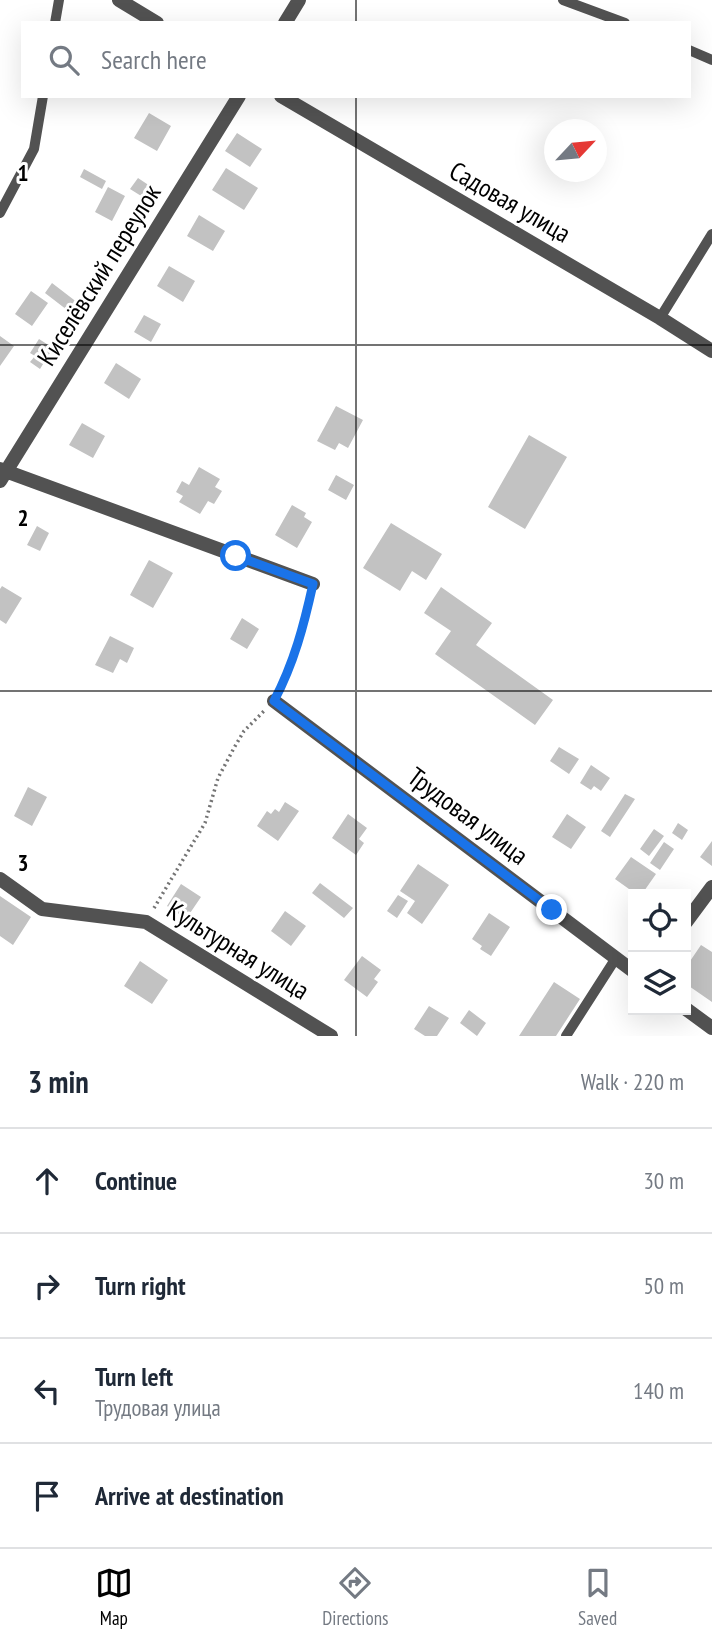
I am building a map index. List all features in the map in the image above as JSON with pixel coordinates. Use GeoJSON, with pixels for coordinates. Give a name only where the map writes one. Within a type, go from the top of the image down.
{"type":"FeatureCollection","features":[{"type":"Feature","properties":{"kind":"street"},"geometry":{"type":"LineString","coordinates":[[118,0],[154,21]]}},
{"type":"Feature","properties":{"kind":"street"},"geometry":{"type":"LineString","coordinates":[[286,21],[299,0]]}},
{"type":"Feature","properties":{"kind":"street","name":"Киселёвский переулок"},"geometry":{"type":"LineString","coordinates":[[2,473],[238,98]]}},
{"type":"Feature","properties":{"kind":"street","name":"Садовая улица"},"geometry":{"type":"LineString","coordinates":[[284,98],[712,351]]}},
{"type":"Feature","properties":{"kind":"street"},"geometry":{"type":"LineString","coordinates":[[2,473],[313,584]]}},
{"type":"Feature","properties":{"kind":"street","name":"Трудовая улица"},"geometry":{"type":"LineString","coordinates":[[274,701],[628,967]]}},
{"type":"Feature","properties":{"kind":"street","name":"Культурная улица"},"geometry":{"type":"LineString","coordinates":[[0,879],[42,909],[145,922],[331,1036]]}},
{"type":"Feature","properties":{"kind":"street"},"geometry":{"type":"LineString","coordinates":[[691,915],[712,887]]}},
{"type":"Feature","properties":{"kind":"street"},"geometry":{"type":"LineString","coordinates":[[691,1013],[712,1028]]}},
{"type":"Feature","properties":{"kind":"lane"},"geometry":{"type":"LineString","coordinates":[[55,21],[59,0]]}},
{"type":"Feature","properties":{"kind":"lane"},"geometry":{"type":"LineString","coordinates":[[563,0],[620,21]]}},
{"type":"Feature","properties":{"kind":"lane"},"geometry":{"type":"LineString","coordinates":[[691,51],[712,60]]}},
{"type":"Feature","properties":{"kind":"lane"},"geometry":{"type":"LineString","coordinates":[[0,213],[34,149],[43,98]]}},
{"type":"Feature","properties":{"kind":"lane"},"geometry":{"type":"LineString","coordinates":[[660,318],[712,234]]}},
{"type":"Feature","properties":{"kind":"lane"},"geometry":{"type":"LineString","coordinates":[[566,1036],[616,958]]}},
{"type":"Feature","properties":{"kind":"path"},"geometry":{"type":"LineString","coordinates":[[145,922],[205,823],[218,778],[234,748],[244,731],[274,701],[286,678],[303,632],[313,584]]}},
{"type":"Feature","properties":{"kind":"building"},"geometry":{"type":"Polygon","coordinates":[[[149,113],[171,126],[157,151],[134,138],[149,113]]]}},
{"type":"Feature","properties":{"kind":"building"},"geometry":{"type":"Polygon","coordinates":[[[237,133],[262,149],[250,167],[225,151],[237,133]]]}},
{"type":"Feature","properties":{"kind":"building"},"geometry":{"type":"Polygon","coordinates":[[[226,168],[258,188],[244,210],[212,190],[226,168]]]}},
{"type":"Feature","properties":{"kind":"building"},"geometry":{"type":"Polygon","coordinates":[[[84,169],[106,181],[102,189],[80,177],[84,169]]]}},
{"type":"Feature","properties":{"kind":"building"},"geometry":{"type":"Polygon","coordinates":[[[138,178],[153,188],[146,199],[130,189],[138,178]]]}},
{"type":"Feature","properties":{"kind":"building"},"geometry":{"type":"Polygon","coordinates":[[[108,187],[125,196],[112,221],[95,212],[108,187]]]}},
{"type":"Feature","properties":{"kind":"building"},"geometry":{"type":"Polygon","coordinates":[[[199,215],[225,231],[213,251],[187,236],[199,215]]]}},
{"type":"Feature","properties":{"kind":"building"},"geometry":{"type":"Polygon","coordinates":[[[169,266],[195,281],[183,302],[157,286],[169,266]]]}},
{"type":"Feature","properties":{"kind":"building"},"geometry":{"type":"Polygon","coordinates":[[[52,283],[78,303],[71,313],[45,293],[52,283]]]}},
{"type":"Feature","properties":{"kind":"building"},"geometry":{"type":"Polygon","coordinates":[[[31,291],[48,303],[32,326],[15,314],[31,291]]]}},
{"type":"Feature","properties":{"kind":"building"},"geometry":{"type":"Polygon","coordinates":[[[144,315],[161,324],[151,342],[134,332],[144,315]]]}},
{"type":"Feature","properties":{"kind":"building"},"geometry":{"type":"Polygon","coordinates":[[[0,336],[14,346],[0,366],[0,336]]]}},
{"type":"Feature","properties":{"kind":"building"},"geometry":{"type":"Polygon","coordinates":[[[39,339],[53,348],[40,369],[30,362],[35,356],[30,353],[39,339]]]}},
{"type":"Feature","properties":{"kind":"building"},"geometry":{"type":"Polygon","coordinates":[[[116,363],[141,379],[129,399],[104,383],[116,363]]]}},
{"type":"Feature","properties":{"kind":"building"},"geometry":{"type":"Polygon","coordinates":[[[336,406],[363,420],[348,448],[339,443],[335,450],[317,441],[336,406]]]}},
{"type":"Feature","properties":{"kind":"building"},"geometry":{"type":"Polygon","coordinates":[[[82,423],[105,436],[93,458],[69,445],[82,423]]]}},
{"type":"Feature","properties":{"kind":"building"},"geometry":{"type":"Polygon","coordinates":[[[529,435],[567,457],[525,529],[488,507],[529,435]]]}},
{"type":"Feature","properties":{"kind":"building"},"geometry":{"type":"Polygon","coordinates":[[[199,467],[220,479],[215,487],[222,491],[214,504],[208,501],[200,514],[179,502],[183,496],[176,492],[182,481],[189,485],[199,467]]]}},
{"type":"Feature","properties":{"kind":"building"},"geometry":{"type":"Polygon","coordinates":[[[336,475],[354,485],[346,500],[328,490],[336,475]]]}},
{"type":"Feature","properties":{"kind":"building"},"geometry":{"type":"Polygon","coordinates":[[[292,505],[306,513],[304,517],[312,522],[297,548],[275,535],[292,505]]]}},
{"type":"Feature","properties":{"kind":"building"},"geometry":{"type":"Polygon","coordinates":[[[391,523],[442,554],[426,580],[412,571],[400,591],[363,568],[391,523]]]}},
{"type":"Feature","properties":{"kind":"building"},"geometry":{"type":"Polygon","coordinates":[[[37,526],[49,533],[40,551],[27,545],[37,526]]]}},
{"type":"Feature","properties":{"kind":"building"},"geometry":{"type":"Polygon","coordinates":[[[149,560],[173,573],[153,608],[130,595],[149,560]]]}},
{"type":"Feature","properties":{"kind":"building"},"geometry":{"type":"Polygon","coordinates":[[[2,586],[22,598],[6,624],[0,620],[2,586]]]}},
{"type":"Feature","properties":{"kind":"building"},"geometry":{"type":"Polygon","coordinates":[[[441,587],[492,623],[476,645],[553,700],[535,725],[435,654],[451,631],[424,613],[441,587]]]}},
{"type":"Feature","properties":{"kind":"building"},"geometry":{"type":"Polygon","coordinates":[[[242,618],[259,629],[247,649],[230,639],[242,618]]]}},
{"type":"Feature","properties":{"kind":"building"},"geometry":{"type":"Polygon","coordinates":[[[110,636],[134,648],[127,663],[120,659],[113,673],[95,665],[110,636]]]}},
{"type":"Feature","properties":{"kind":"building"},"geometry":{"type":"Polygon","coordinates":[[[559,747],[579,759],[569,774],[550,761],[559,747]]]}},
{"type":"Feature","properties":{"kind":"building"},"geometry":{"type":"Polygon","coordinates":[[[591,765],[610,778],[601,791],[594,786],[591,790],[580,783],[591,765]]]}},
{"type":"Feature","properties":{"kind":"building"},"geometry":{"type":"Polygon","coordinates":[[[28,787],[47,797],[32,826],[14,816],[28,787]]]}},
{"type":"Feature","properties":{"kind":"building"},"geometry":{"type":"Polygon","coordinates":[[[625,794],[635,799],[610,837],[601,831],[625,794]]]}},
{"type":"Feature","properties":{"kind":"building"},"geometry":{"type":"Polygon","coordinates":[[[285,802],[299,811],[278,841],[257,826],[267,811],[271,814],[275,809],[279,812],[285,802]]]}},
{"type":"Feature","properties":{"kind":"building"},"geometry":{"type":"Polygon","coordinates":[[[348,814],[367,828],[359,839],[364,843],[356,855],[332,838],[348,814]]]}},
{"type":"Feature","properties":{"kind":"building"},"geometry":{"type":"Polygon","coordinates":[[[567,814],[586,827],[571,849],[552,837],[567,814]]]}},
{"type":"Feature","properties":{"kind":"building"},"geometry":{"type":"Polygon","coordinates":[[[678,823],[688,830],[682,840],[672,833],[678,823]]]}},
{"type":"Feature","properties":{"kind":"building"},"geometry":{"type":"Polygon","coordinates":[[[654,829],[664,836],[649,856],[640,849],[654,829]]]}},
{"type":"Feature","properties":{"kind":"building"},"geometry":{"type":"Polygon","coordinates":[[[712,841],[712,866],[700,857],[712,841]]]}},
{"type":"Feature","properties":{"kind":"building"},"geometry":{"type":"Polygon","coordinates":[[[664,842],[674,849],[660,870],[650,863],[664,842]]]}},
{"type":"Feature","properties":{"kind":"building"},"geometry":{"type":"Polygon","coordinates":[[[631,857],[656,874],[646,889],[629,889],[615,879],[631,857]]]}},
{"type":"Feature","properties":{"kind":"building"},"geometry":{"type":"Polygon","coordinates":[[[418,864],[449,885],[422,924],[407,913],[415,901],[400,891],[418,864]]]}},
{"type":"Feature","properties":{"kind":"building"},"geometry":{"type":"Polygon","coordinates":[[[320,883],[353,908],[344,918],[312,893],[320,883]]]}},
{"type":"Feature","properties":{"kind":"building"},"geometry":{"type":"Polygon","coordinates":[[[181,884],[201,897],[186,919],[167,906],[181,884]]]}},
{"type":"Feature","properties":{"kind":"building"},"geometry":{"type":"Polygon","coordinates":[[[398,895],[408,901],[397,918],[387,911],[398,895]]]}},
{"type":"Feature","properties":{"kind":"building"},"geometry":{"type":"Polygon","coordinates":[[[0,896],[31,917],[13,945],[0,936],[0,896]]]}},
{"type":"Feature","properties":{"kind":"building"},"geometry":{"type":"Polygon","coordinates":[[[285,911],[306,926],[291,946],[271,931],[285,911]]]}},
{"type":"Feature","properties":{"kind":"building"},"geometry":{"type":"Polygon","coordinates":[[[489,913],[510,927],[491,956],[480,949],[482,946],[472,939],[489,913]]]}},
{"type":"Feature","properties":{"kind":"building"},"geometry":{"type":"Polygon","coordinates":[[[701,945],[712,952],[712,1002],[691,987],[691,960],[701,945]]]}},
{"type":"Feature","properties":{"kind":"building"},"geometry":{"type":"Polygon","coordinates":[[[362,956],[381,970],[374,979],[378,982],[367,997],[344,980],[362,956]]]}},
{"type":"Feature","properties":{"kind":"building"},"geometry":{"type":"Polygon","coordinates":[[[140,961],[168,980],[152,1004],[124,986],[140,961]]]}},
{"type":"Feature","properties":{"kind":"building"},"geometry":{"type":"Polygon","coordinates":[[[554,982],[580,999],[556,1036],[519,1036],[554,982]]]}},
{"type":"Feature","properties":{"kind":"building"},"geometry":{"type":"Polygon","coordinates":[[[429,1006],[449,1018],[437,1036],[425,1036],[414,1029],[429,1006]]]}},
{"type":"Feature","properties":{"kind":"building"},"geometry":{"type":"Polygon","coordinates":[[[469,1010],[486,1023],[477,1036],[460,1023],[469,1010]]]}},
{"type":"Feature","properties":{"kind":"route"},"geometry":{"type":"LineString","coordinates":[[236,556],[313,584],[303,632],[286,678],[274,701],[552,910]]}}]}
